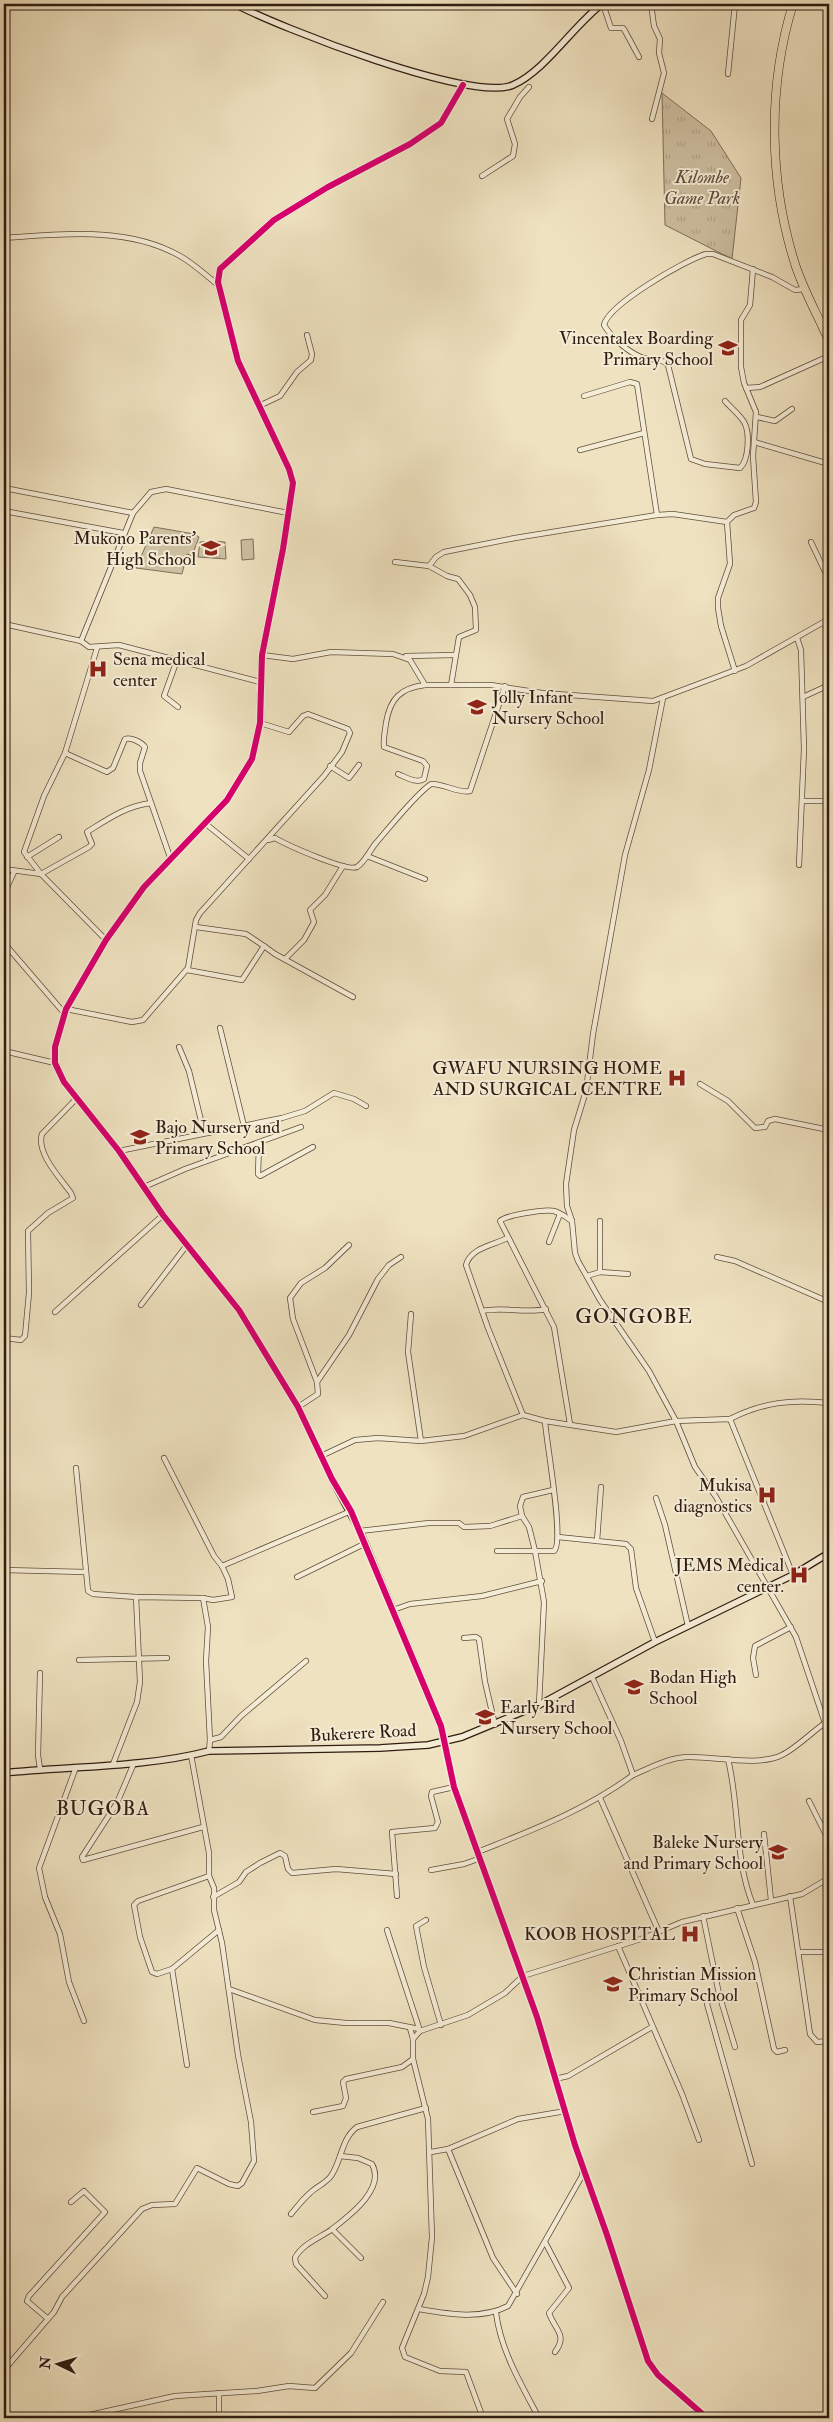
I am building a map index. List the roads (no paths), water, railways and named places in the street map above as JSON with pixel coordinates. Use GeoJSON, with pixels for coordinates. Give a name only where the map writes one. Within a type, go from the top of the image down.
{"type":"FeatureCollection","features":[{"type":"Feature","properties":{"kind":"highway"},"geometry":{"type":"LineString","coordinates":[[793,4],[783,44],[775,107],[775,129],[783,216],[804,289],[829,340]]}},
{"type":"Feature","properties":{"kind":"street"},"geometry":{"type":"LineString","coordinates":[[235,4],[390,66],[463,85],[499,88],[511,86],[523,80],[536,71],[568,35],[602,4],[611,28],[623,28],[626,31],[639,57]]}},
{"type":"Feature","properties":{"kind":"street"},"geometry":{"type":"LineString","coordinates":[[652,4],[664,73],[652,118]]}},
{"type":"Feature","properties":{"kind":"street"},"geometry":{"type":"LineString","coordinates":[[728,74],[735,4]]}},
{"type":"Feature","properties":{"kind":"street"},"geometry":{"type":"LineString","coordinates":[[463,85],[441,123],[410,144],[291,209],[258,232],[220,269],[219,286],[238,361],[292,476],[288,513],[262,655],[260,723],[257,743],[246,772],[227,800],[135,897],[106,940],[65,1011],[55,1047],[55,1063],[57,1072],[119,1151],[163,1215],[239,1310],[298,1407],[332,1479],[360,1531],[442,1726],[454,1787],[523,1976],[583,2168],[648,2361],[658,2375],[707,2418]]}},
{"type":"Feature","properties":{"kind":"street"},"geometry":{"type":"LineString","coordinates":[[482,176],[513,156],[515,144],[507,119],[520,97],[529,87]]}},
{"type":"Feature","properties":{"kind":"street"},"geometry":{"type":"LineString","coordinates":[[4,238],[75,234],[131,239],[158,246],[181,256],[219,286]]}},
{"type":"Feature","properties":{"kind":"street"},"geometry":{"type":"LineString","coordinates":[[725,402],[744,422],[747,432],[745,458],[740,468],[705,464],[692,459],[668,365],[663,361],[640,357],[606,329],[604,322],[607,317],[638,291],[701,255],[713,254],[753,269],[795,290],[804,289]]}},
{"type":"Feature","properties":{"kind":"street"},"geometry":{"type":"LineString","coordinates":[[735,670],[721,626],[718,598],[730,564],[727,522],[734,514],[754,508],[756,502],[754,442],[757,417],[741,368],[741,320],[750,305],[753,269]]}},
{"type":"Feature","properties":{"kind":"street"},"geometry":{"type":"LineString","coordinates":[[259,406],[280,396],[291,380],[311,360],[312,354],[307,335]]}},
{"type":"Feature","properties":{"kind":"street"},"geometry":{"type":"LineString","coordinates":[[746,388],[760,387],[829,356]]}},
{"type":"Feature","properties":{"kind":"street"},"geometry":{"type":"LineString","coordinates":[[584,396],[630,382],[637,384],[657,515]]}},
{"type":"Feature","properties":{"kind":"street"},"geometry":{"type":"LineString","coordinates":[[757,417],[775,421],[792,409]]}},
{"type":"Feature","properties":{"kind":"street"},"geometry":{"type":"LineString","coordinates":[[580,450],[644,433]]}},
{"type":"Feature","properties":{"kind":"street"},"geometry":{"type":"LineString","coordinates":[[754,442],[829,464]]}},
{"type":"Feature","properties":{"kind":"street"},"geometry":{"type":"LineString","coordinates":[[4,488],[133,513]]}},
{"type":"Feature","properties":{"kind":"street"},"geometry":{"type":"LineString","coordinates":[[81,641],[123,533],[133,513],[151,492],[166,489],[288,513]]}},
{"type":"Feature","properties":{"kind":"street"},"geometry":{"type":"LineString","coordinates":[[4,510],[123,533]]}},
{"type":"Feature","properties":{"kind":"street"},"geometry":{"type":"LineString","coordinates":[[429,566],[436,557],[444,552],[524,536],[657,515],[673,514],[727,522]]}},
{"type":"Feature","properties":{"kind":"street"},"geometry":{"type":"LineString","coordinates":[[811,542],[829,580]]}},
{"type":"Feature","properties":{"kind":"street"},"geometry":{"type":"LineString","coordinates":[[394,562],[429,566],[447,576],[458,579],[476,607],[476,630],[459,637],[452,685]]}},
{"type":"Feature","properties":{"kind":"street"},"geometry":{"type":"LineString","coordinates":[[398,774],[414,781],[421,781],[424,779],[427,766],[423,761],[384,747],[390,705],[394,698],[404,690],[425,685],[505,686],[542,693],[646,702],[663,698],[735,670],[797,638],[829,618]]}},
{"type":"Feature","properties":{"kind":"street"},"geometry":{"type":"LineString","coordinates":[[4,624],[81,641],[84,645],[97,648],[120,645],[260,682]]}},
{"type":"Feature","properties":{"kind":"street"},"geometry":{"type":"LineString","coordinates":[[797,638],[801,650],[803,697],[799,865]]}},
{"type":"Feature","properties":{"kind":"street"},"geometry":{"type":"LineString","coordinates":[[97,648],[65,753],[44,796],[24,852],[41,874],[106,940]]}},
{"type":"Feature","properties":{"kind":"street"},"geometry":{"type":"LineString","coordinates":[[262,655],[293,659],[331,652],[405,656],[455,655]]}},
{"type":"Feature","properties":{"kind":"street"},"geometry":{"type":"LineString","coordinates":[[405,656],[412,662],[425,685]]}},
{"type":"Feature","properties":{"kind":"street"},"geometry":{"type":"LineString","coordinates":[[177,660],[164,696],[178,707]]}},
{"type":"Feature","properties":{"kind":"street"},"geometry":{"type":"LineString","coordinates":[[803,697],[829,685]]}},
{"type":"Feature","properties":{"kind":"street"},"geometry":{"type":"LineString","coordinates":[[266,840],[276,838],[298,851],[342,866],[356,867],[431,784],[450,786],[467,792],[470,791],[505,686]]}},
{"type":"Feature","properties":{"kind":"street"},"geometry":{"type":"LineString","coordinates":[[663,698],[649,770],[625,855],[593,1034],[586,1091],[574,1130],[572,1155],[566,1184],[567,1206],[572,1221],[575,1253],[587,1276],[649,1371],[676,1421],[694,1467],[716,1497],[790,1627],[829,1735]]}},
{"type":"Feature","properties":{"kind":"street"},"geometry":{"type":"LineString","coordinates":[[4,943],[65,1011],[140,1022],[186,970],[200,913],[298,807],[347,743],[350,733],[348,729],[308,714],[303,716],[290,732],[260,723]]}},
{"type":"Feature","properties":{"kind":"street"},"geometry":{"type":"LineString","coordinates":[[65,753],[106,772],[113,768],[125,739],[130,738],[146,747],[140,763],[140,771],[171,860]]}},
{"type":"Feature","properties":{"kind":"street"},"geometry":{"type":"LineString","coordinates":[[330,766],[349,778],[359,764]]}},
{"type":"Feature","properties":{"kind":"street"},"geometry":{"type":"LineString","coordinates":[[802,801],[829,801]]}},
{"type":"Feature","properties":{"kind":"street"},"geometry":{"type":"LineString","coordinates":[[4,869],[14,872],[41,874],[89,847],[92,844],[87,832],[132,806],[152,804]]}},
{"type":"Feature","properties":{"kind":"street"},"geometry":{"type":"LineString","coordinates":[[206,824],[249,859]]}},
{"type":"Feature","properties":{"kind":"street"},"geometry":{"type":"LineString","coordinates":[[27,857],[59,837]]}},
{"type":"Feature","properties":{"kind":"street"},"geometry":{"type":"LineString","coordinates":[[367,856],[425,879]]}},
{"type":"Feature","properties":{"kind":"street"},"geometry":{"type":"LineString","coordinates":[[285,960],[304,940],[314,922],[310,910],[326,895],[342,866]]}},
{"type":"Feature","properties":{"kind":"street"},"geometry":{"type":"LineString","coordinates":[[4,894],[14,872]]}},
{"type":"Feature","properties":{"kind":"street"},"geometry":{"type":"LineString","coordinates":[[196,927],[246,934],[285,960],[353,997]]}},
{"type":"Feature","properties":{"kind":"street"},"geometry":{"type":"LineString","coordinates":[[186,970],[242,980],[264,946]]}},
{"type":"Feature","properties":{"kind":"street"},"geometry":{"type":"LineString","coordinates":[[220,1028],[244,1126]]}},
{"type":"Feature","properties":{"kind":"street"},"geometry":{"type":"LineString","coordinates":[[179,1047],[189,1070],[204,1134]]}},
{"type":"Feature","properties":{"kind":"street"},"geometry":{"type":"LineString","coordinates":[[4,1051],[55,1063]]}},
{"type":"Feature","properties":{"kind":"street"},"geometry":{"type":"LineString","coordinates":[[700,1084],[728,1101],[755,1128],[765,1127],[768,1121],[774,1119],[829,1130]]}},
{"type":"Feature","properties":{"kind":"street"},"geometry":{"type":"LineString","coordinates":[[119,1151],[297,1114],[334,1094],[366,1106]]}},
{"type":"Feature","properties":{"kind":"street"},"geometry":{"type":"LineString","coordinates":[[4,1338],[21,1340],[25,1336],[29,1293],[28,1231],[48,1213],[73,1198],[71,1192],[48,1160],[40,1142],[42,1134],[77,1098]]}},
{"type":"Feature","properties":{"kind":"street"},"geometry":{"type":"LineString","coordinates":[[144,1187],[185,1169],[259,1144],[301,1127]]}},
{"type":"Feature","properties":{"kind":"street"},"geometry":{"type":"LineString","coordinates":[[259,1144],[258,1174],[260,1176],[313,1147]]}},
{"type":"Feature","properties":{"kind":"street"},"geometry":{"type":"LineString","coordinates":[[570,1424],[554,1327],[500,1222],[501,1219],[549,1211],[560,1214],[572,1221]]}},
{"type":"Feature","properties":{"kind":"street"},"geometry":{"type":"LineString","coordinates":[[549,1242],[560,1214]]}},
{"type":"Feature","properties":{"kind":"street"},"geometry":{"type":"LineString","coordinates":[[55,1312],[163,1215]]}},
{"type":"Feature","properties":{"kind":"street"},"geometry":{"type":"LineString","coordinates":[[600,1221],[600,1272]]}},
{"type":"Feature","properties":{"kind":"street"},"geometry":{"type":"LineString","coordinates":[[507,1238],[498,1244],[489,1244],[467,1262],[482,1311],[523,1415]]}},
{"type":"Feature","properties":{"kind":"street"},"geometry":{"type":"LineString","coordinates":[[141,1305],[187,1244]]}},
{"type":"Feature","properties":{"kind":"street"},"geometry":{"type":"LineString","coordinates":[[318,1382],[293,1319],[290,1298],[301,1283],[325,1268],[349,1246]]}},
{"type":"Feature","properties":{"kind":"street"},"geometry":{"type":"LineString","coordinates":[[298,1407],[316,1396],[318,1382],[349,1335],[378,1279],[389,1265],[401,1257]]}},
{"type":"Feature","properties":{"kind":"street"},"geometry":{"type":"LineString","coordinates":[[717,1257],[735,1262],[829,1302]]}},
{"type":"Feature","properties":{"kind":"street"},"geometry":{"type":"LineString","coordinates":[[587,1276],[600,1272],[628,1274]]}},
{"type":"Feature","properties":{"kind":"street"},"geometry":{"type":"LineString","coordinates":[[482,1311],[497,1309],[526,1313],[546,1309]]}},
{"type":"Feature","properties":{"kind":"street"},"geometry":{"type":"LineString","coordinates":[[411,1314],[408,1352],[421,1441]]}},
{"type":"Feature","properties":{"kind":"street"},"geometry":{"type":"LineString","coordinates":[[321,1456],[355,1440],[378,1438],[421,1441],[464,1436],[523,1415],[546,1421],[616,1432],[676,1421],[730,1419],[761,1406],[780,1402],[829,1403]]}},
{"type":"Feature","properties":{"kind":"street"},"geometry":{"type":"LineString","coordinates":[[730,1419],[793,1575]]}},
{"type":"Feature","properties":{"kind":"street"},"geometry":{"type":"LineString","coordinates":[[497,1551],[554,1551],[558,1545],[546,1421]]}},
{"type":"Feature","properties":{"kind":"street"},"geometry":{"type":"LineString","coordinates":[[76,1468],[88,1589],[91,1594],[203,1598],[213,1600],[232,1597],[222,1566],[214,1556],[164,1458]]}},
{"type":"Feature","properties":{"kind":"street"},"geometry":{"type":"LineString","coordinates":[[597,1541],[601,1486]]}},
{"type":"Feature","properties":{"kind":"street"},"geometry":{"type":"LineString","coordinates":[[539,1705],[544,1602],[542,1581],[529,1527],[522,1516],[520,1506],[523,1497],[553,1490]]}},
{"type":"Feature","properties":{"kind":"street"},"geometry":{"type":"LineString","coordinates":[[656,1498],[665,1525],[688,1626]]}},
{"type":"Feature","properties":{"kind":"street"},"geometry":{"type":"LineString","coordinates":[[222,1566],[350,1511]]}},
{"type":"Feature","properties":{"kind":"street"},"geometry":{"type":"LineString","coordinates":[[360,1531],[429,1524],[459,1523],[464,1527],[490,1526],[522,1516]]}},
{"type":"Feature","properties":{"kind":"street"},"geometry":{"type":"LineString","coordinates":[[558,1536],[626,1544],[630,1549],[636,1588],[655,1642]]}},
{"type":"Feature","properties":{"kind":"street"},"geometry":{"type":"LineString","coordinates":[[297,1576],[364,1544]]}},
{"type":"Feature","properties":{"kind":"street","name":"Bukerere Road"},"geometry":{"type":"LineString","coordinates":[[4,1773],[191,1756],[209,1751],[331,1750],[428,1745],[462,1737],[495,1725],[539,1705],[655,1642],[793,1575],[829,1553]]}},
{"type":"Feature","properties":{"kind":"street"},"geometry":{"type":"LineString","coordinates":[[4,1570],[86,1572]]}},
{"type":"Feature","properties":{"kind":"street"},"geometry":{"type":"LineString","coordinates":[[393,1610],[410,1604],[482,1596],[542,1581]]}},
{"type":"Feature","properties":{"kind":"street"},"geometry":{"type":"LineString","coordinates":[[113,1764],[137,1702],[140,1682],[136,1597]]}},
{"type":"Feature","properties":{"kind":"street"},"geometry":{"type":"LineString","coordinates":[[203,1598],[208,1627],[206,1661],[209,1751]]}},
{"type":"Feature","properties":{"kind":"street"},"geometry":{"type":"LineString","coordinates":[[756,1675],[753,1658],[756,1646],[790,1627]]}},
{"type":"Feature","properties":{"kind":"street"},"geometry":{"type":"LineString","coordinates":[[464,1638],[476,1637],[479,1639],[485,1682],[495,1725]]}},
{"type":"Feature","properties":{"kind":"street"},"geometry":{"type":"LineString","coordinates":[[79,1660],[167,1658]]}},
{"type":"Feature","properties":{"kind":"street"},"geometry":{"type":"LineString","coordinates":[[210,1740],[221,1737],[241,1716],[306,1661]]}},
{"type":"Feature","properties":{"kind":"street"},"geometry":{"type":"LineString","coordinates":[[40,1673],[38,1755],[40,1769]]}},
{"type":"Feature","properties":{"kind":"street"},"geometry":{"type":"LineString","coordinates":[[592,1677],[621,1741],[632,1775]]}},
{"type":"Feature","properties":{"kind":"street"},"geometry":{"type":"LineString","coordinates":[[478,1852],[555,1820],[600,1798],[632,1775],[671,1759],[693,1757],[753,1760],[782,1756],[825,1723]]}},
{"type":"Feature","properties":{"kind":"street"},"geometry":{"type":"LineString","coordinates":[[4,2370],[62,2297],[142,2209],[152,2205],[175,2204],[197,2168],[229,2184],[238,2186],[252,2167],[254,2153],[251,2122],[238,2055],[229,1988],[213,1897],[214,1888],[209,1876],[209,1853],[191,1756]]}},
{"type":"Feature","properties":{"kind":"street"},"geometry":{"type":"LineString","coordinates":[[728,1759],[735,1788],[740,1867],[753,1905]]}},
{"type":"Feature","properties":{"kind":"street"},"geometry":{"type":"LineString","coordinates":[[135,1762],[117,1803],[82,1856],[83,1860],[203,1827]]}},
{"type":"Feature","properties":{"kind":"street"},"geometry":{"type":"LineString","coordinates":[[77,1766],[39,1868],[45,1898],[60,1934],[69,1982],[84,2021]]}},
{"type":"Feature","properties":{"kind":"street"},"geometry":{"type":"LineString","coordinates":[[397,1896],[392,1832],[435,1828],[438,1822],[431,1796],[432,1792],[454,1787]]}},
{"type":"Feature","properties":{"kind":"street"},"geometry":{"type":"LineString","coordinates":[[600,1798],[659,1932]]}},
{"type":"Feature","properties":{"kind":"street"},"geometry":{"type":"LineString","coordinates":[[810,1801],[829,1841]]}},
{"type":"Feature","properties":{"kind":"street"},"geometry":{"type":"LineString","coordinates":[[764,1834],[771,1900]]}},
{"type":"Feature","properties":{"kind":"street"},"geometry":{"type":"LineString","coordinates":[[213,1897],[239,1882],[246,1872],[280,1853],[284,1856],[288,1869],[292,1873],[336,1869],[396,1874]]}},
{"type":"Feature","properties":{"kind":"street"},"geometry":{"type":"LineString","coordinates":[[431,1870],[464,1864],[481,1858]]}},
{"type":"Feature","properties":{"kind":"street"},"geometry":{"type":"LineString","coordinates":[[209,1876],[138,1901],[134,1905],[140,1937],[152,1972],[157,1974],[172,1969],[219,1930]]}},
{"type":"Feature","properties":{"kind":"street"},"geometry":{"type":"LineString","coordinates":[[413,2039],[420,2031],[441,2026],[468,2015],[505,1993],[523,1976],[618,1946],[702,1916],[809,1891],[829,1878]]}},
{"type":"Feature","properties":{"kind":"street"},"geometry":{"type":"LineString","coordinates":[[790,1896],[810,2034],[817,2042],[829,2042]]}},
{"type":"Feature","properties":{"kind":"street"},"geometry":{"type":"LineString","coordinates":[[737,1908],[757,1969],[774,2049],[777,2052],[785,2050]]}},
{"type":"Feature","properties":{"kind":"street"},"geometry":{"type":"LineString","coordinates":[[702,1916],[719,1994],[735,2047]]}},
{"type":"Feature","properties":{"kind":"street"},"geometry":{"type":"LineString","coordinates":[[426,1920],[416,1926],[424,1967],[441,2026]]}},
{"type":"Feature","properties":{"kind":"street"},"geometry":{"type":"LineString","coordinates":[[387,1930],[420,2031]]}},
{"type":"Feature","properties":{"kind":"street"},"geometry":{"type":"LineString","coordinates":[[618,1946],[682,2094],[699,2140]]}},
{"type":"Feature","properties":{"kind":"street"},"geometry":{"type":"LineString","coordinates":[[798,1952],[826,1952]]}},
{"type":"Feature","properties":{"kind":"street"},"geometry":{"type":"LineString","coordinates":[[172,1969],[186,2065]]}},
{"type":"Feature","properties":{"kind":"street"},"geometry":{"type":"LineString","coordinates":[[229,1988],[315,2020],[346,2024],[389,2023],[419,2029],[420,2031]]}},
{"type":"Feature","properties":{"kind":"street"},"geometry":{"type":"LineString","coordinates":[[719,1994],[709,2000],[707,2004],[752,2164]]}},
{"type":"Feature","properties":{"kind":"street"},"geometry":{"type":"LineString","coordinates":[[555,2079],[568,2076],[652,2027]]}},
{"type":"Feature","properties":{"kind":"street"},"geometry":{"type":"LineString","coordinates":[[410,2028],[413,2039],[413,2059],[426,2108],[431,2152],[431,2252],[428,2277],[419,2309],[402,2344],[402,2351],[406,2356],[440,2371],[464,2370],[483,2418]]}},
{"type":"Feature","properties":{"kind":"street"},"geometry":{"type":"LineString","coordinates":[[313,2112],[343,2106],[346,2098],[343,2082],[346,2079],[402,2067],[413,2059]]}},
{"type":"Feature","properties":{"kind":"street"},"geometry":{"type":"LineString","coordinates":[[291,2214],[309,2194],[322,2186],[330,2177],[350,2132],[356,2127],[426,2108]]}},
{"type":"Feature","properties":{"kind":"street"},"geometry":{"type":"LineString","coordinates":[[431,2152],[448,2149],[518,2119],[566,2111]]}},
{"type":"Feature","properties":{"kind":"street"},"geometry":{"type":"LineString","coordinates":[[448,2149],[493,2258],[516,2294]]}},
{"type":"Feature","properties":{"kind":"street"},"geometry":{"type":"LineString","coordinates":[[325,2296],[296,2264],[295,2258],[298,2252],[332,2229],[371,2191],[376,2177],[372,2164],[367,2160],[340,2156]]}},
{"type":"Feature","properties":{"kind":"street"},"geometry":{"type":"LineString","coordinates":[[419,2309],[465,2315],[496,2313],[508,2306],[582,2176],[583,2168]]}},
{"type":"Feature","properties":{"kind":"street"},"geometry":{"type":"LineString","coordinates":[[47,2318],[27,2301],[29,2296],[105,2212],[84,2191],[71,2202]]}},
{"type":"Feature","properties":{"kind":"street"},"geometry":{"type":"LineString","coordinates":[[332,2229],[361,2258]]}},
{"type":"Feature","properties":{"kind":"street"},"geometry":{"type":"LineString","coordinates":[[545,2242],[569,2288],[549,2313],[562,2339],[555,2352]]}},
{"type":"Feature","properties":{"kind":"street"},"geometry":{"type":"LineString","coordinates":[[76,2418],[145,2401],[175,2396],[269,2390],[290,2386],[315,2388],[351,2352],[383,2302]]}},
{"type":"Feature","properties":{"kind":"street"},"geometry":{"type":"LineString","coordinates":[[496,2313],[498,2330],[505,2353],[539,2418]]}},
{"type":"Feature","properties":{"kind":"street"},"geometry":{"type":"LineString","coordinates":[[219,2393],[219,2418]]}},
{"type":"Feature","properties":{"kind":"street"},"geometry":{"type":"LineString","coordinates":[[4,2407],[6,2418]]}},
{"type":"Feature","properties":{"kind":"street"},"geometry":{"type":"LineString","coordinates":[[687,2418],[698,2410]]}},
{"type":"Feature","properties":{"kind":"place","name":"Vincentalex Boarding Primary School"},"geometry":{"type":"Point","coordinates":[728,348]}},
{"type":"Feature","properties":{"kind":"place","name":"Mukono Parents' High School"},"geometry":{"type":"Point","coordinates":[211,548]}},
{"type":"Feature","properties":{"kind":"place","name":"Sena medical center"},"geometry":{"type":"Point","coordinates":[98,669]}},
{"type":"Feature","properties":{"kind":"place","name":"Jolly Infant Nursery School"},"geometry":{"type":"Point","coordinates":[477,707]}},
{"type":"Feature","properties":{"kind":"place","name":"GWAFU NURSING HOME AND SURGICAL CENTRE"},"geometry":{"type":"Point","coordinates":[677,1078]}},
{"type":"Feature","properties":{"kind":"place","name":"Bajo Nursery and Primary School"},"geometry":{"type":"Point","coordinates":[140,1137]}},
{"type":"Feature","properties":{"kind":"place","name":"Mukisa diagnostics"},"geometry":{"type":"Point","coordinates":[767,1495]}},
{"type":"Feature","properties":{"kind":"place","name":"JEMS Medical center."},"geometry":{"type":"Point","coordinates":[799,1575]}},
{"type":"Feature","properties":{"kind":"place","name":"Bodan High School"},"geometry":{"type":"Point","coordinates":[634,1687]}},
{"type":"Feature","properties":{"kind":"place","name":"Early Bird Nursery School"},"geometry":{"type":"Point","coordinates":[485,1717]}},
{"type":"Feature","properties":{"kind":"place","name":"Baleke Nursery and Primary School"},"geometry":{"type":"Point","coordinates":[778,1852]}},
{"type":"Feature","properties":{"kind":"place","name":"KOOB HOSPITAL"},"geometry":{"type":"Point","coordinates":[690,1934]}},
{"type":"Feature","properties":{"kind":"place","name":"Christian Mission Primary School"},"geometry":{"type":"Point","coordinates":[613,1984]}},
{"type":"Feature","properties":{"kind":"district","name":"GONGOBE"},"geometry":{"type":"Point","coordinates":[634,1316]}},
{"type":"Feature","properties":{"kind":"district","name":"BUGOBA"},"geometry":{"type":"Point","coordinates":[103,1808]}},
{"type":"Feature","properties":{"kind":"park label","name":"Kilombe Game Park"},"geometry":{"type":"Point","coordinates":[702,187]}}]}
